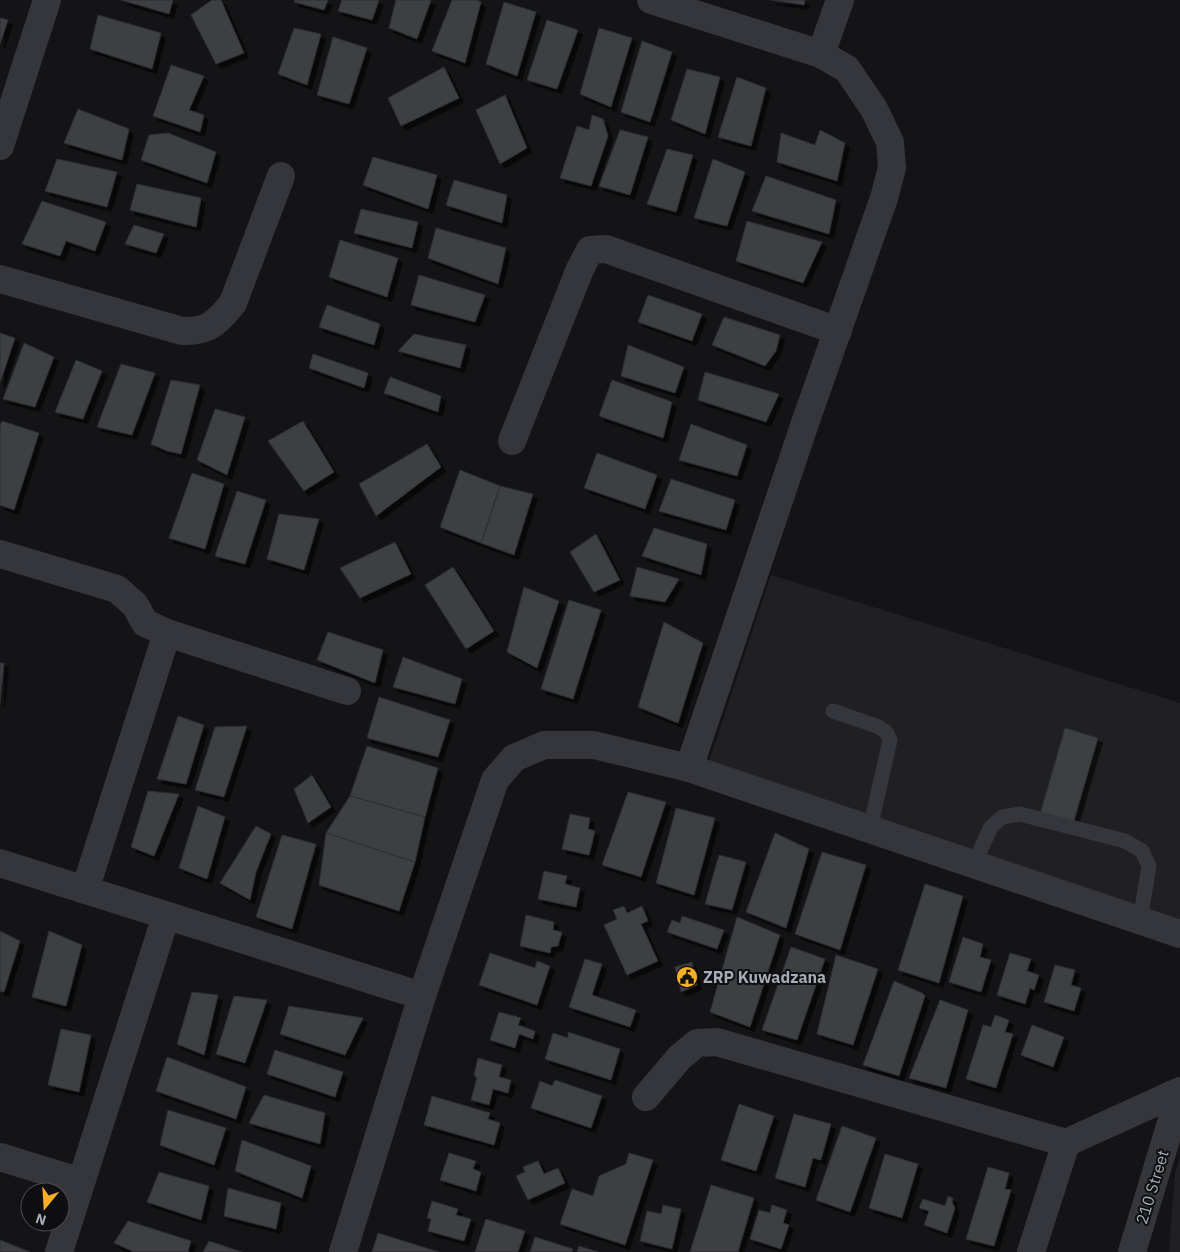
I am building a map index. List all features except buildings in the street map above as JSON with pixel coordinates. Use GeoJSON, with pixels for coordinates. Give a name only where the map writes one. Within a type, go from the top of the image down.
{"type":"FeatureCollection","features":[{"type":"Feature","properties":{"kind":"street"},"geometry":{"type":"LineString","coordinates":[[0,146],[7,101],[47,0]]}},
{"type":"Feature","properties":{"kind":"street"},"geometry":{"type":"LineString","coordinates":[[821,54],[840,0]]}},
{"type":"Feature","properties":{"kind":"street"},"geometry":{"type":"LineString","coordinates":[[668,3],[821,54],[847,69],[874,109],[890,142],[892,168],[884,198],[804,426],[689,768]]}},
{"type":"Feature","properties":{"kind":"street"},"geometry":{"type":"LineString","coordinates":[[0,279],[182,331],[196,331],[210,327],[221,318],[233,303],[281,176]]}},
{"type":"Feature","properties":{"kind":"street"},"geometry":{"type":"LineString","coordinates":[[512,441],[580,269],[590,250],[606,249],[838,331]]}},
{"type":"Feature","properties":{"kind":"street"},"geometry":{"type":"LineString","coordinates":[[0,554],[117,588],[135,605],[145,623],[167,633],[347,691]]}},
{"type":"Feature","properties":{"kind":"street"},"geometry":{"type":"LineString","coordinates":[[85,890],[167,633]]}},
{"type":"Feature","properties":{"kind":"street"},"geometry":{"type":"LineString","coordinates":[[343,1252],[422,996],[495,780],[514,758],[544,745],[594,745],[689,768],[1180,934]]}},
{"type":"Feature","properties":{"kind":"street"},"geometry":{"type":"LineString","coordinates":[[0,863],[422,996]]}},
{"type":"Feature","properties":{"kind":"street"},"geometry":{"type":"LineString","coordinates":[[59,1252],[166,916]]}},
{"type":"Feature","properties":{"kind":"street"},"geometry":{"type":"LineString","coordinates":[[646,1097],[680,1056],[696,1043],[717,1042],[1066,1143],[1180,1092]]}},
{"type":"Feature","properties":{"kind":"street","name":"210 Street"},"geometry":{"type":"LineString","coordinates":[[1132,1252],[1180,1092]]}},
{"type":"Feature","properties":{"kind":"street"},"geometry":{"type":"LineString","coordinates":[[1031,1252],[1066,1143]]}},
{"type":"Feature","properties":{"kind":"street"},"geometry":{"type":"LineString","coordinates":[[0,1157],[81,1182]]}},
{"type":"Feature","properties":{"kind":"lane"},"geometry":{"type":"LineString","coordinates":[[832,711],[879,727],[886,732],[890,740],[870,829]]}},
{"type":"Feature","properties":{"kind":"lane"},"geometry":{"type":"LineString","coordinates":[[974,864],[991,827],[1002,817],[1020,814],[1125,842],[1142,851],[1149,866],[1140,920]]}},
{"type":"Feature","properties":{"kind":"shaded area"},"geometry":{"type":"Polygon","coordinates":[[[771,575],[1180,703],[1180,922],[709,762],[771,575]]]}},
{"type":"Feature","properties":{"kind":"shaded area"},"geometry":{"type":"Polygon","coordinates":[[[1180,1157],[1180,1252],[1169,1252],[1175,1174],[1180,1157]]]}},
{"type":"Feature","properties":{"kind":"place","name":"ZRP Kuwadzana"},"geometry":{"type":"Point","coordinates":[687,977]}}]}
